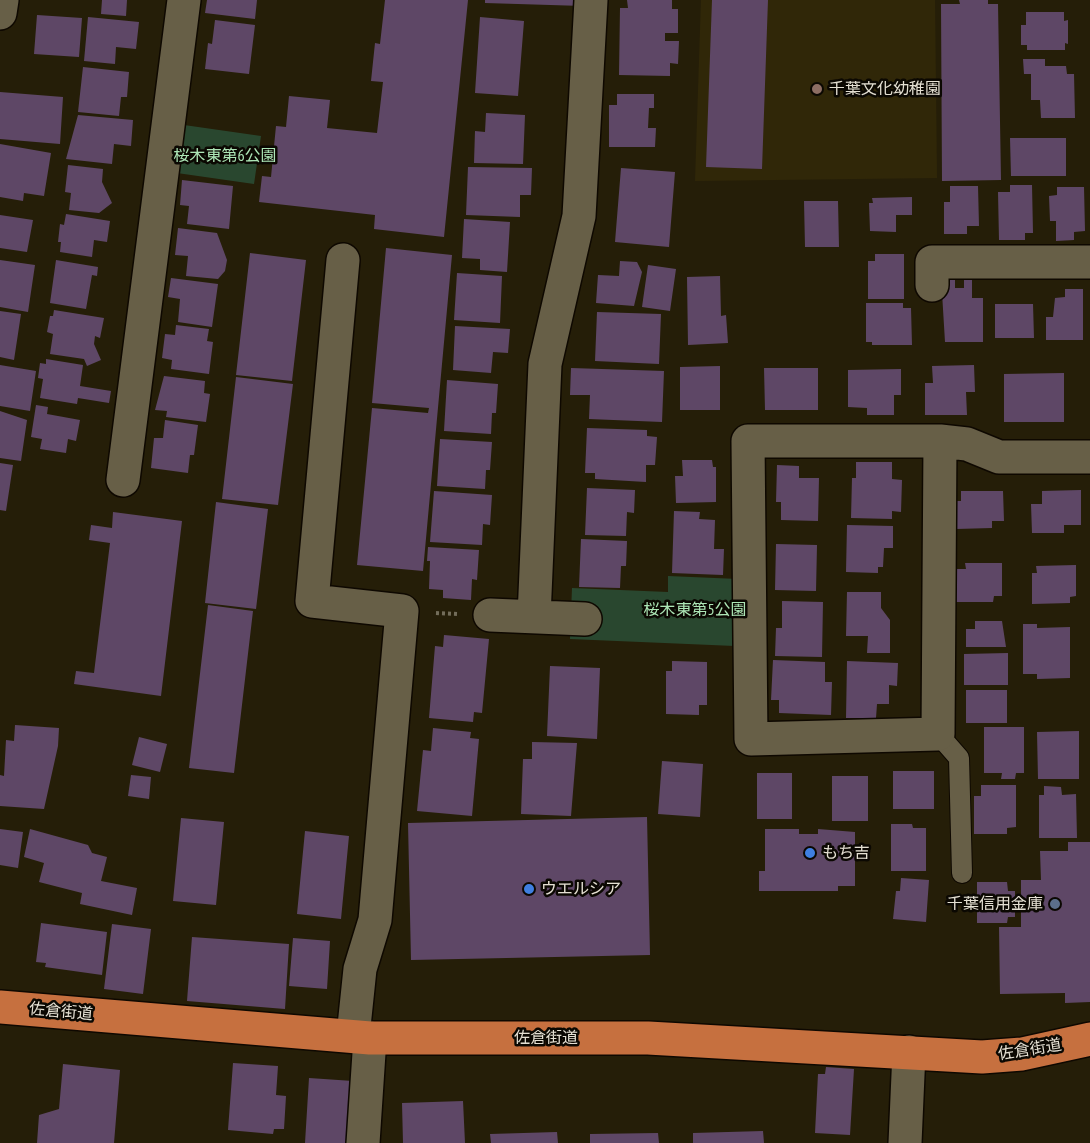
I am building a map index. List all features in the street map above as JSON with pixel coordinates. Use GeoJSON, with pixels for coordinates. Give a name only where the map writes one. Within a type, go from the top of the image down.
{"type":"FeatureCollection","features":[{"type":"Feature","properties":{"kind":"highway","name":"佐倉街道"},"geometry":{"type":"LineString","coordinates":[[0,1007],[362,1037],[648,1038],[982,1057],[1022,1054],[1090,1039]]}},
{"type":"Feature","properties":{"kind":"street"},"geometry":{"type":"LineString","coordinates":[[0,13],[2,0]]}},
{"type":"Feature","properties":{"kind":"street"},"geometry":{"type":"LineString","coordinates":[[123,480],[184,0]]}},
{"type":"Feature","properties":{"kind":"street"},"geometry":{"type":"LineString","coordinates":[[534,617],[545,364],[579,216],[591,0]]}},
{"type":"Feature","properties":{"kind":"street"},"geometry":{"type":"LineString","coordinates":[[343,260],[312,601],[402,611],[375,920],[360,969],[363,1143]]}},
{"type":"Feature","properties":{"kind":"street"},"geometry":{"type":"LineString","coordinates":[[932,261],[1090,262]]}},
{"type":"Feature","properties":{"kind":"street"},"geometry":{"type":"LineString","coordinates":[[940,441],[938,734],[751,739],[748,441],[940,441],[967,444],[999,457],[1090,457]]}},
{"type":"Feature","properties":{"kind":"street"},"geometry":{"type":"LineString","coordinates":[[490,615],[585,619]]}},
{"type":"Feature","properties":{"kind":"street"},"geometry":{"type":"LineString","coordinates":[[905,1143],[909,1052]]}},
{"type":"Feature","properties":{"kind":"lane"},"geometry":{"type":"LineString","coordinates":[[938,734],[959,758],[962,873]]}},
{"type":"Feature","properties":{"kind":"path"},"geometry":{"type":"LineString","coordinates":[[402,611],[490,615]]}},
{"type":"Feature","properties":{"kind":"shaded area","name":"千葉文化幼稚園"},"geometry":{"type":"Polygon","coordinates":[[[701,0],[935,0],[937,178],[695,181],[701,0]]]}},
{"type":"Feature","properties":{"kind":"green space","name":"桜木東第6公園"},"geometry":{"type":"Polygon","coordinates":[[[177,124],[261,136],[254,184],[170,172],[177,124]]]}},
{"type":"Feature","properties":{"kind":"green space","name":"桜木東第5公園"},"geometry":{"type":"Polygon","coordinates":[[[668,576],[738,579],[735,646],[570,639],[572,588],[668,592],[668,576]]]}},
{"type":"Feature","properties":{"kind":"building"},"geometry":{"type":"Polygon","coordinates":[[[102,0],[127,0],[126,16],[101,14],[102,0]]]}},
{"type":"Feature","properties":{"kind":"building"},"geometry":{"type":"Polygon","coordinates":[[[207,0],[257,0],[255,19],[205,13],[207,0]]]}},
{"type":"Feature","properties":{"kind":"building"},"geometry":{"type":"Polygon","coordinates":[[[385,0],[468,0],[444,237],[374,229],[375,215],[259,202],[262,176],[271,177],[276,126],[286,127],[289,96],[330,100],[327,128],[377,133],[383,82],[371,81],[375,43],[380,44],[385,0]]]}},
{"type":"Feature","properties":{"kind":"building"},"geometry":{"type":"Polygon","coordinates":[[[485,0],[583,0],[583,6],[485,3],[485,0]]]}},
{"type":"Feature","properties":{"kind":"building"},"geometry":{"type":"Polygon","coordinates":[[[627,0],[672,0],[672,9],[678,9],[678,33],[665,33],[665,41],[679,41],[678,64],[670,63],[670,76],[619,75],[620,8],[628,8],[627,0]]]}},
{"type":"Feature","properties":{"kind":"building"},"geometry":{"type":"Polygon","coordinates":[[[712,0],[768,0],[762,169],[706,167],[712,0]]]}},
{"type":"Feature","properties":{"kind":"building"},"geometry":{"type":"Polygon","coordinates":[[[959,0],[988,0],[988,4],[998,4],[1001,180],[942,181],[941,4],[960,4],[959,0]]]}},
{"type":"Feature","properties":{"kind":"building"},"geometry":{"type":"Polygon","coordinates":[[[1026,12],[1064,12],[1064,21],[1068,20],[1068,44],[1065,43],[1065,50],[1027,50],[1027,45],[1021,45],[1021,25],[1026,25],[1026,12]]]}},
{"type":"Feature","properties":{"kind":"building"},"geometry":{"type":"Polygon","coordinates":[[[37,15],[82,18],[79,57],[34,54],[37,15]]]}},
{"type":"Feature","properties":{"kind":"building"},"geometry":{"type":"Polygon","coordinates":[[[88,17],[139,22],[136,49],[116,47],[115,64],[84,61],[88,17]]]}},
{"type":"Feature","properties":{"kind":"building"},"geometry":{"type":"Polygon","coordinates":[[[480,17],[524,21],[518,96],[475,93],[480,17]]]}},
{"type":"Feature","properties":{"kind":"building"},"geometry":{"type":"Polygon","coordinates":[[[215,20],[255,25],[249,74],[205,69],[208,43],[212,44],[215,20]]]}},
{"type":"Feature","properties":{"kind":"building"},"geometry":{"type":"Polygon","coordinates":[[[1023,59],[1045,59],[1045,66],[1066,66],[1067,74],[1074,74],[1075,118],[1041,118],[1040,100],[1031,100],[1031,74],[1024,74],[1023,59]]]}},
{"type":"Feature","properties":{"kind":"building"},"geometry":{"type":"Polygon","coordinates":[[[83,67],[129,72],[127,97],[121,97],[119,116],[78,112],[83,67]]]}},
{"type":"Feature","properties":{"kind":"building"},"geometry":{"type":"Polygon","coordinates":[[[0,92],[63,97],[60,144],[0,139],[0,92]]]}},
{"type":"Feature","properties":{"kind":"building"},"geometry":{"type":"Polygon","coordinates":[[[617,94],[654,94],[654,108],[649,108],[648,128],[656,128],[655,147],[609,147],[609,105],[617,105],[617,94]]]}},
{"type":"Feature","properties":{"kind":"building"},"geometry":{"type":"Polygon","coordinates":[[[486,113],[525,115],[523,164],[474,163],[475,131],[485,132],[486,113]]]}},
{"type":"Feature","properties":{"kind":"building"},"geometry":{"type":"Polygon","coordinates":[[[78,115],[133,120],[131,146],[114,144],[112,164],[66,159],[78,115]]]}},
{"type":"Feature","properties":{"kind":"building"},"geometry":{"type":"Polygon","coordinates":[[[1010,138],[1066,138],[1066,176],[1011,176],[1010,138]]]}},
{"type":"Feature","properties":{"kind":"building"},"geometry":{"type":"Polygon","coordinates":[[[0,144],[51,153],[44,196],[24,193],[23,201],[0,197],[0,144]]]}},
{"type":"Feature","properties":{"kind":"building"},"geometry":{"type":"Polygon","coordinates":[[[68,165],[103,169],[102,182],[112,203],[99,213],[69,210],[71,193],[65,192],[68,165]]]}},
{"type":"Feature","properties":{"kind":"building"},"geometry":{"type":"Polygon","coordinates":[[[468,167],[532,168],[531,195],[520,195],[520,217],[466,215],[468,167]]]}},
{"type":"Feature","properties":{"kind":"building"},"geometry":{"type":"Polygon","coordinates":[[[621,168],[675,172],[669,247],[615,242],[621,168]]]}},
{"type":"Feature","properties":{"kind":"building"},"geometry":{"type":"Polygon","coordinates":[[[182,180],[233,186],[229,229],[187,224],[189,206],[180,205],[182,180]]]}},
{"type":"Feature","properties":{"kind":"building"},"geometry":{"type":"Polygon","coordinates":[[[1010,185],[1032,185],[1033,233],[1025,233],[1025,240],[999,240],[998,192],[1010,192],[1010,185]]]}},
{"type":"Feature","properties":{"kind":"building"},"geometry":{"type":"Polygon","coordinates":[[[950,186],[978,186],[979,226],[967,226],[967,234],[944,234],[944,202],[950,202],[950,186]]]}},
{"type":"Feature","properties":{"kind":"building"},"geometry":{"type":"Polygon","coordinates":[[[1057,187],[1084,187],[1085,231],[1074,232],[1074,240],[1056,241],[1056,221],[1050,221],[1049,196],[1057,195],[1057,187]]]}},
{"type":"Feature","properties":{"kind":"building"},"geometry":{"type":"Polygon","coordinates":[[[912,197],[912,215],[896,215],[896,232],[870,231],[869,203],[873,203],[872,198],[912,197]]]}},
{"type":"Feature","properties":{"kind":"building"},"geometry":{"type":"Polygon","coordinates":[[[804,201],[838,201],[839,247],[805,247],[804,201]]]}},
{"type":"Feature","properties":{"kind":"building"},"geometry":{"type":"Polygon","coordinates":[[[66,214],[110,221],[107,242],[94,240],[92,257],[60,252],[61,242],[58,242],[60,224],[64,225],[66,214]]]}},
{"type":"Feature","properties":{"kind":"building"},"geometry":{"type":"Polygon","coordinates":[[[0,215],[33,220],[27,252],[0,248],[0,215]]]}},
{"type":"Feature","properties":{"kind":"building"},"geometry":{"type":"Polygon","coordinates":[[[464,219],[510,222],[507,272],[480,270],[480,259],[462,258],[464,219]]]}},
{"type":"Feature","properties":{"kind":"building"},"geometry":{"type":"Polygon","coordinates":[[[178,228],[217,233],[227,260],[225,271],[218,279],[186,276],[188,256],[175,255],[178,228]]]}},
{"type":"Feature","properties":{"kind":"building"},"geometry":{"type":"Polygon","coordinates":[[[386,248],[452,255],[423,571],[357,565],[372,408],[428,413],[429,408],[372,403],[386,248]]]}},
{"type":"Feature","properties":{"kind":"building"},"geometry":{"type":"Polygon","coordinates":[[[250,253],[306,260],[292,381],[236,375],[250,253]]]}},
{"type":"Feature","properties":{"kind":"building"},"geometry":{"type":"Polygon","coordinates":[[[875,254],[904,254],[904,299],[868,299],[868,261],[875,261],[875,254]]]}},
{"type":"Feature","properties":{"kind":"building"},"geometry":{"type":"Polygon","coordinates":[[[0,260],[35,265],[28,312],[0,307],[0,260]]]}},
{"type":"Feature","properties":{"kind":"building"},"geometry":{"type":"Polygon","coordinates":[[[56,260],[98,267],[97,276],[92,275],[86,309],[50,303],[56,260]]]}},
{"type":"Feature","properties":{"kind":"building"},"geometry":{"type":"Polygon","coordinates":[[[620,261],[637,262],[642,272],[634,306],[596,303],[598,275],[619,276],[620,261]]]}},
{"type":"Feature","properties":{"kind":"building"},"geometry":{"type":"Polygon","coordinates":[[[648,265],[676,269],[670,311],[642,307],[648,265]]]}},
{"type":"Feature","properties":{"kind":"building"},"geometry":{"type":"Polygon","coordinates":[[[457,273],[502,276],[500,323],[454,320],[457,273]]]}},
{"type":"Feature","properties":{"kind":"building"},"geometry":{"type":"Polygon","coordinates":[[[964,274],[972,274],[972,298],[983,298],[983,342],[945,342],[941,276],[955,276],[955,288],[964,288],[964,274]]]}},
{"type":"Feature","properties":{"kind":"building"},"geometry":{"type":"Polygon","coordinates":[[[720,276],[721,316],[726,315],[728,343],[688,345],[687,277],[720,276]]]}},
{"type":"Feature","properties":{"kind":"building"},"geometry":{"type":"Polygon","coordinates":[[[171,278],[218,284],[212,327],[178,322],[180,299],[168,297],[171,278]]]}},
{"type":"Feature","properties":{"kind":"building"},"geometry":{"type":"Polygon","coordinates":[[[1065,289],[1083,289],[1083,340],[1046,340],[1046,317],[1053,317],[1055,298],[1065,297],[1065,289]]]}},
{"type":"Feature","properties":{"kind":"building"},"geometry":{"type":"Polygon","coordinates":[[[866,303],[903,303],[903,308],[911,308],[912,345],[872,345],[872,342],[866,342],[866,303]]]}},
{"type":"Feature","properties":{"kind":"building"},"geometry":{"type":"Polygon","coordinates":[[[995,304],[1033,304],[1034,338],[995,338],[995,304]]]}},
{"type":"Feature","properties":{"kind":"building"},"geometry":{"type":"Polygon","coordinates":[[[54,310],[104,318],[100,338],[95,336],[94,344],[101,360],[87,366],[84,359],[50,354],[53,334],[47,332],[50,316],[53,316],[54,310]]]}},
{"type":"Feature","properties":{"kind":"building"},"geometry":{"type":"Polygon","coordinates":[[[0,311],[21,314],[14,360],[0,357],[0,311]]]}},
{"type":"Feature","properties":{"kind":"building"},"geometry":{"type":"Polygon","coordinates":[[[597,312],[661,314],[659,364],[595,361],[597,312]]]}},
{"type":"Feature","properties":{"kind":"building"},"geometry":{"type":"Polygon","coordinates":[[[176,325],[209,329],[207,341],[213,342],[209,374],[171,369],[172,360],[162,358],[165,334],[175,335],[176,325]]]}},
{"type":"Feature","properties":{"kind":"building"},"geometry":{"type":"Polygon","coordinates":[[[455,326],[510,329],[508,353],[493,352],[491,373],[453,370],[455,326]]]}},
{"type":"Feature","properties":{"kind":"building"},"geometry":{"type":"Polygon","coordinates":[[[46,359],[83,365],[80,386],[111,391],[109,403],[78,398],[77,404],[40,398],[43,379],[38,378],[40,363],[46,364],[46,359]]]}},
{"type":"Feature","properties":{"kind":"building"},"geometry":{"type":"Polygon","coordinates":[[[0,365],[36,371],[30,411],[0,406],[0,365]]]}},
{"type":"Feature","properties":{"kind":"building"},"geometry":{"type":"Polygon","coordinates":[[[974,365],[975,392],[966,392],[967,415],[925,415],[925,383],[933,383],[932,366],[974,365]]]}},
{"type":"Feature","properties":{"kind":"building"},"geometry":{"type":"Polygon","coordinates":[[[720,366],[720,410],[680,410],[680,367],[720,366]]]}},
{"type":"Feature","properties":{"kind":"building"},"geometry":{"type":"Polygon","coordinates":[[[571,368],[664,371],[662,422],[589,419],[590,395],[570,395],[571,368]]]}},
{"type":"Feature","properties":{"kind":"building"},"geometry":{"type":"Polygon","coordinates":[[[764,368],[818,368],[818,410],[765,410],[764,368]]]}},
{"type":"Feature","properties":{"kind":"building"},"geometry":{"type":"Polygon","coordinates":[[[901,369],[901,395],[894,395],[894,415],[867,415],[867,408],[848,407],[848,370],[901,369]]]}},
{"type":"Feature","properties":{"kind":"building"},"geometry":{"type":"Polygon","coordinates":[[[1064,373],[1064,422],[1004,422],[1004,374],[1064,373]]]}},
{"type":"Feature","properties":{"kind":"building"},"geometry":{"type":"Polygon","coordinates":[[[164,376],[205,381],[204,393],[210,394],[206,422],[166,417],[167,411],[155,410],[164,376]]]}},
{"type":"Feature","properties":{"kind":"building"},"geometry":{"type":"Polygon","coordinates":[[[236,377],[293,384],[278,505],[222,499],[236,377]]]}},
{"type":"Feature","properties":{"kind":"building"},"geometry":{"type":"Polygon","coordinates":[[[447,380],[498,384],[496,413],[492,413],[491,434],[444,431],[447,380]]]}},
{"type":"Feature","properties":{"kind":"building"},"geometry":{"type":"Polygon","coordinates":[[[36,405],[48,407],[47,414],[80,420],[76,441],[68,439],[66,453],[40,449],[42,439],[31,437],[36,405]]]}},
{"type":"Feature","properties":{"kind":"building"},"geometry":{"type":"Polygon","coordinates":[[[0,411],[27,420],[21,461],[0,458],[0,411]]]}},
{"type":"Feature","properties":{"kind":"building"},"geometry":{"type":"Polygon","coordinates":[[[165,420],[198,425],[194,455],[190,455],[188,473],[151,468],[154,438],[163,438],[165,420]]]}},
{"type":"Feature","properties":{"kind":"building"},"geometry":{"type":"Polygon","coordinates":[[[587,428],[647,430],[647,436],[657,437],[655,465],[646,465],[646,482],[595,479],[595,473],[585,473],[587,428]]]}},
{"type":"Feature","properties":{"kind":"building"},"geometry":{"type":"Polygon","coordinates":[[[440,439],[492,442],[490,470],[486,470],[485,489],[437,486],[440,439]]]}},
{"type":"Feature","properties":{"kind":"building"},"geometry":{"type":"Polygon","coordinates":[[[682,460],[712,460],[713,467],[716,467],[716,502],[676,503],[675,476],[683,476],[682,460]]]}},
{"type":"Feature","properties":{"kind":"building"},"geometry":{"type":"Polygon","coordinates":[[[856,462],[892,462],[892,479],[902,480],[901,512],[892,511],[892,519],[851,518],[852,478],[856,478],[856,462]]]}},
{"type":"Feature","properties":{"kind":"building"},"geometry":{"type":"Polygon","coordinates":[[[0,463],[13,465],[6,511],[0,510],[0,463]]]}},
{"type":"Feature","properties":{"kind":"building"},"geometry":{"type":"Polygon","coordinates":[[[777,465],[799,466],[799,478],[819,478],[818,521],[781,520],[781,502],[776,502],[777,465]]]}},
{"type":"Feature","properties":{"kind":"building"},"geometry":{"type":"Polygon","coordinates":[[[587,488],[635,490],[634,513],[627,512],[626,536],[585,535],[587,488]]]}},
{"type":"Feature","properties":{"kind":"building"},"geometry":{"type":"Polygon","coordinates":[[[1081,490],[1081,525],[1064,525],[1064,533],[1032,533],[1031,504],[1042,504],[1042,491],[1081,490]]]}},
{"type":"Feature","properties":{"kind":"building"},"geometry":{"type":"Polygon","coordinates":[[[434,491],[492,495],[490,525],[483,524],[482,545],[430,542],[434,491]]]}},
{"type":"Feature","properties":{"kind":"building"},"geometry":{"type":"Polygon","coordinates":[[[961,491],[1003,491],[1004,521],[992,521],[992,528],[956,529],[956,501],[961,501],[961,491]]]}},
{"type":"Feature","properties":{"kind":"building"},"geometry":{"type":"Polygon","coordinates":[[[216,502],[268,509],[256,609],[205,603],[216,502]]]}},
{"type":"Feature","properties":{"kind":"building"},"geometry":{"type":"Polygon","coordinates":[[[674,511],[700,512],[699,519],[715,520],[714,549],[724,549],[723,575],[672,573],[674,511]]]}},
{"type":"Feature","properties":{"kind":"building"},"geometry":{"type":"Polygon","coordinates":[[[113,512],[182,521],[161,696],[74,684],[76,671],[94,673],[110,543],[89,540],[91,525],[112,528],[113,512]]]}},
{"type":"Feature","properties":{"kind":"building"},"geometry":{"type":"Polygon","coordinates":[[[847,525],[893,526],[893,548],[884,548],[883,567],[878,567],[878,573],[846,572],[847,525]]]}},
{"type":"Feature","properties":{"kind":"building"},"geometry":{"type":"Polygon","coordinates":[[[581,539],[627,541],[626,566],[621,566],[620,588],[579,587],[581,539]]]}},
{"type":"Feature","properties":{"kind":"building"},"geometry":{"type":"Polygon","coordinates":[[[776,544],[817,545],[816,591],[775,590],[776,544]]]}},
{"type":"Feature","properties":{"kind":"building"},"geometry":{"type":"Polygon","coordinates":[[[428,547],[479,550],[477,580],[472,579],[471,600],[443,598],[443,590],[429,589],[428,547]]]}},
{"type":"Feature","properties":{"kind":"building"},"geometry":{"type":"Polygon","coordinates":[[[965,563],[1002,563],[1002,596],[994,596],[993,602],[956,602],[956,569],[966,569],[965,563]]]}},
{"type":"Feature","properties":{"kind":"building"},"geometry":{"type":"Polygon","coordinates":[[[1076,565],[1076,596],[1070,597],[1070,603],[1032,604],[1032,573],[1037,573],[1036,566],[1076,565]]]}},
{"type":"Feature","properties":{"kind":"building"},"geometry":{"type":"Polygon","coordinates":[[[847,592],[881,592],[881,608],[890,620],[890,653],[867,653],[868,636],[846,636],[847,592]]]}},
{"type":"Feature","properties":{"kind":"building"},"geometry":{"type":"Polygon","coordinates":[[[782,601],[823,602],[822,657],[775,656],[776,628],[782,628],[782,601]]]}},
{"type":"Feature","properties":{"kind":"building"},"geometry":{"type":"Polygon","coordinates":[[[208,605],[253,611],[234,773],[189,768],[208,605]]]}},
{"type":"Feature","properties":{"kind":"building"},"geometry":{"type":"Polygon","coordinates":[[[975,621],[1002,621],[1006,647],[966,647],[966,629],[975,629],[975,621]]]}},
{"type":"Feature","properties":{"kind":"building"},"geometry":{"type":"Polygon","coordinates":[[[1023,624],[1037,624],[1037,628],[1070,627],[1070,678],[1037,679],[1037,674],[1023,674],[1023,624]]]}},
{"type":"Feature","properties":{"kind":"building"},"geometry":{"type":"Polygon","coordinates":[[[444,635],[489,639],[482,713],[474,712],[473,722],[429,718],[435,646],[443,647],[444,635]]]}},
{"type":"Feature","properties":{"kind":"building"},"geometry":{"type":"Polygon","coordinates":[[[1008,653],[1008,685],[964,685],[964,654],[1008,653]]]}},
{"type":"Feature","properties":{"kind":"building"},"geometry":{"type":"Polygon","coordinates":[[[773,660],[825,662],[825,682],[832,682],[831,715],[779,713],[779,700],[771,700],[773,660]]]}},
{"type":"Feature","properties":{"kind":"building"},"geometry":{"type":"Polygon","coordinates":[[[672,661],[707,662],[707,705],[699,705],[699,715],[666,714],[666,671],[672,671],[672,661]]]}},
{"type":"Feature","properties":{"kind":"building"},"geometry":{"type":"Polygon","coordinates":[[[847,661],[898,663],[897,686],[889,685],[889,704],[877,704],[876,718],[846,718],[847,661]]]}},
{"type":"Feature","properties":{"kind":"building"},"geometry":{"type":"Polygon","coordinates":[[[550,666],[600,668],[597,739],[547,736],[550,666]]]}},
{"type":"Feature","properties":{"kind":"building"},"geometry":{"type":"Polygon","coordinates":[[[966,690],[1007,690],[1007,723],[966,723],[966,690]]]}},
{"type":"Feature","properties":{"kind":"building"},"geometry":{"type":"Polygon","coordinates":[[[15,725],[59,728],[58,746],[44,809],[0,806],[0,775],[4,776],[6,740],[14,741],[15,725]]]}},
{"type":"Feature","properties":{"kind":"building"},"geometry":{"type":"Polygon","coordinates":[[[984,727],[1024,727],[1024,773],[1016,773],[1015,779],[1001,779],[1002,773],[984,773],[984,727]]]}},
{"type":"Feature","properties":{"kind":"building"},"geometry":{"type":"Polygon","coordinates":[[[433,728],[471,732],[470,738],[479,739],[472,816],[417,811],[423,750],[431,751],[433,728]]]}},
{"type":"Feature","properties":{"kind":"building"},"geometry":{"type":"Polygon","coordinates":[[[1079,731],[1079,779],[1038,779],[1037,732],[1079,731]]]}},
{"type":"Feature","properties":{"kind":"building"},"geometry":{"type":"Polygon","coordinates":[[[139,737],[167,744],[160,772],[132,765],[139,737]]]}},
{"type":"Feature","properties":{"kind":"building"},"geometry":{"type":"Polygon","coordinates":[[[532,742],[577,743],[571,816],[521,814],[523,759],[532,759],[532,742]]]}},
{"type":"Feature","properties":{"kind":"building"},"geometry":{"type":"Polygon","coordinates":[[[662,761],[703,764],[700,817],[658,814],[662,761]]]}},
{"type":"Feature","properties":{"kind":"building"},"geometry":{"type":"Polygon","coordinates":[[[893,771],[934,771],[934,809],[893,809],[893,771]]]}},
{"type":"Feature","properties":{"kind":"building"},"geometry":{"type":"Polygon","coordinates":[[[757,773],[792,773],[792,819],[757,819],[757,773]]]}},
{"type":"Feature","properties":{"kind":"building"},"geometry":{"type":"Polygon","coordinates":[[[131,775],[151,777],[149,799],[128,796],[131,775]]]}},
{"type":"Feature","properties":{"kind":"building"},"geometry":{"type":"Polygon","coordinates":[[[832,776],[868,776],[868,821],[832,821],[832,776]]]}},
{"type":"Feature","properties":{"kind":"building"},"geometry":{"type":"Polygon","coordinates":[[[981,785],[1016,785],[1016,827],[1007,828],[1007,834],[974,834],[974,796],[981,796],[981,785]]]}},
{"type":"Feature","properties":{"kind":"building"},"geometry":{"type":"Polygon","coordinates":[[[1044,786],[1061,787],[1062,795],[1076,794],[1077,838],[1039,838],[1039,795],[1044,795],[1044,786]]]}},
{"type":"Feature","properties":{"kind":"building","name":"ウエルシア"},"geometry":{"type":"Polygon","coordinates":[[[647,817],[650,955],[411,960],[408,823],[647,817]]]}},
{"type":"Feature","properties":{"kind":"building"},"geometry":{"type":"Polygon","coordinates":[[[181,818],[224,822],[216,905],[173,901],[181,818]]]}},
{"type":"Feature","properties":{"kind":"building"},"geometry":{"type":"Polygon","coordinates":[[[891,824],[912,824],[913,828],[926,828],[926,871],[891,871],[891,824]]]}},
{"type":"Feature","properties":{"kind":"building"},"geometry":{"type":"Polygon","coordinates":[[[0,829],[23,832],[18,868],[0,865],[0,829]]]}},
{"type":"Feature","properties":{"kind":"building"},"geometry":{"type":"Polygon","coordinates":[[[30,829],[88,845],[92,853],[107,857],[101,881],[137,888],[132,915],[80,904],[82,893],[39,882],[44,863],[24,857],[30,829]]]}},
{"type":"Feature","properties":{"kind":"building","name":"もち吉"},"geometry":{"type":"Polygon","coordinates":[[[765,829],[799,829],[799,834],[818,834],[818,829],[855,832],[855,886],[838,886],[838,891],[759,891],[759,871],[765,871],[765,829]]]}},
{"type":"Feature","properties":{"kind":"building"},"geometry":{"type":"Polygon","coordinates":[[[305,831],[349,836],[341,919],[297,914],[305,831]]]}},
{"type":"Feature","properties":{"kind":"building","name":"千葉信用金庫"},"geometry":{"type":"Polygon","coordinates":[[[1068,842],[1090,842],[1090,1002],[1065,1003],[1065,993],[1000,994],[999,927],[1021,927],[1021,880],[1041,880],[1040,851],[1068,851],[1068,842]]]}},
{"type":"Feature","properties":{"kind":"building"},"geometry":{"type":"Polygon","coordinates":[[[901,878],[929,880],[926,922],[893,919],[896,891],[900,891],[901,878]]]}},
{"type":"Feature","properties":{"kind":"building"},"geometry":{"type":"Polygon","coordinates":[[[977,882],[1007,882],[1008,891],[1015,891],[1015,917],[1008,917],[1007,923],[977,923],[977,882]]]}},
{"type":"Feature","properties":{"kind":"building"},"geometry":{"type":"Polygon","coordinates":[[[41,923],[107,932],[102,975],[45,967],[46,963],[36,962],[41,923]]]}},
{"type":"Feature","properties":{"kind":"building"},"geometry":{"type":"Polygon","coordinates":[[[112,924],[151,929],[143,994],[104,989],[112,924]]]}},
{"type":"Feature","properties":{"kind":"building"},"geometry":{"type":"Polygon","coordinates":[[[192,937],[289,944],[285,1009],[187,1001],[192,937]]]}},
{"type":"Feature","properties":{"kind":"building"},"geometry":{"type":"Polygon","coordinates":[[[293,938],[330,941],[327,989],[289,986],[293,938]]]}},
{"type":"Feature","properties":{"kind":"building"},"geometry":{"type":"Polygon","coordinates":[[[233,1063],[278,1066],[276,1095],[286,1096],[284,1129],[274,1129],[273,1134],[228,1130],[233,1063]]]}},
{"type":"Feature","properties":{"kind":"building"},"geometry":{"type":"Polygon","coordinates":[[[63,1064],[120,1070],[114,1143],[37,1143],[39,1115],[59,1109],[63,1064]]]}},
{"type":"Feature","properties":{"kind":"building"},"geometry":{"type":"Polygon","coordinates":[[[826,1067],[854,1069],[850,1135],[815,1133],[818,1074],[825,1074],[826,1067]]]}},
{"type":"Feature","properties":{"kind":"building"},"geometry":{"type":"Polygon","coordinates":[[[309,1078],[353,1081],[349,1143],[305,1143],[309,1078]]]}},
{"type":"Feature","properties":{"kind":"building"},"geometry":{"type":"Polygon","coordinates":[[[463,1101],[465,1143],[403,1143],[402,1103],[463,1101]]]}},
{"type":"Feature","properties":{"kind":"building"},"geometry":{"type":"Polygon","coordinates":[[[763,1131],[764,1143],[693,1143],[693,1133],[763,1131]]]}},
{"type":"Feature","properties":{"kind":"building"},"geometry":{"type":"Polygon","coordinates":[[[557,1132],[558,1143],[491,1143],[490,1134],[557,1132]]]}},
{"type":"Feature","properties":{"kind":"building"},"geometry":{"type":"Polygon","coordinates":[[[658,1133],[659,1143],[590,1143],[590,1134],[658,1133]]]}},
{"type":"Feature","properties":{"kind":"place","name":"千葉文化幼稚園"},"geometry":{"type":"Point","coordinates":[817,89]}},
{"type":"Feature","properties":{"kind":"place","name":"もち吉"},"geometry":{"type":"Point","coordinates":[810,853]}},
{"type":"Feature","properties":{"kind":"place","name":"ウエルシア"},"geometry":{"type":"Point","coordinates":[529,889]}},
{"type":"Feature","properties":{"kind":"place","name":"千葉信用金庫"},"geometry":{"type":"Point","coordinates":[1055,904]}}]}
